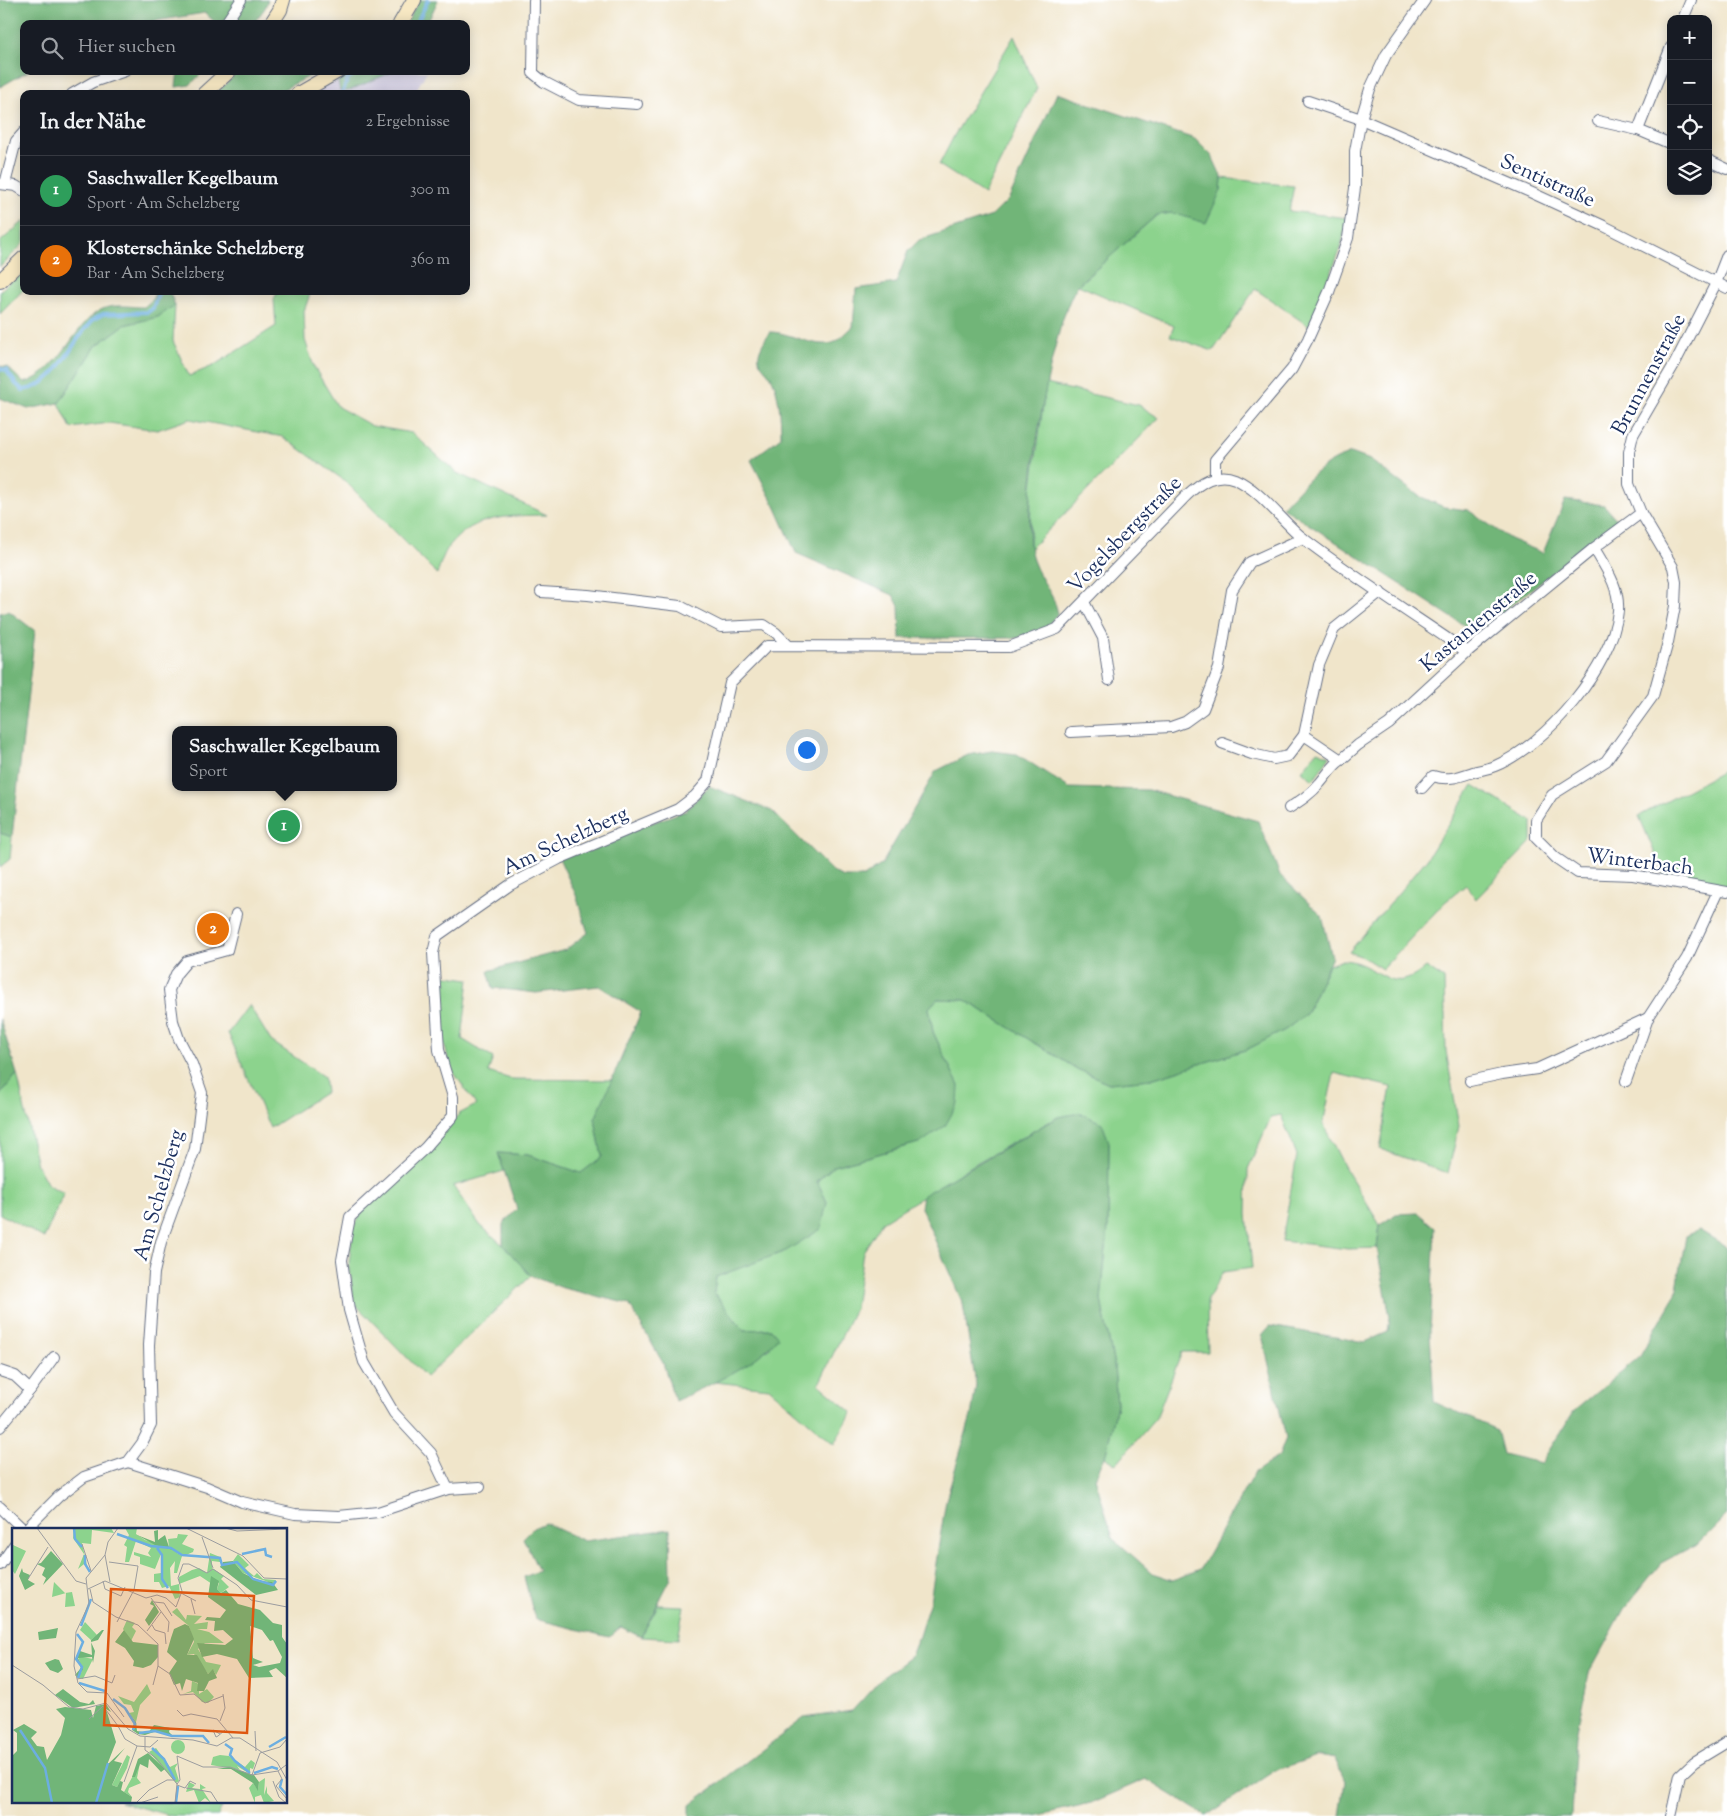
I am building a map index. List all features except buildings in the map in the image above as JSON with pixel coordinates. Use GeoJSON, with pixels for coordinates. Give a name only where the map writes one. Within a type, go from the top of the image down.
{"type":"FeatureCollection","features":[{"type":"Feature","properties":{"kind":"main road"},"geometry":{"type":"LineString","coordinates":[[274,20],[283,0]]}},
{"type":"Feature","properties":{"kind":"main road"},"geometry":{"type":"LineString","coordinates":[[402,20],[414,0]]}},
{"type":"Feature","properties":{"kind":"main road"},"geometry":{"type":"LineString","coordinates":[[208,90],[225,75]]}},
{"type":"Feature","properties":{"kind":"main road"},"geometry":{"type":"LineString","coordinates":[[305,90],[331,75]]}},
{"type":"Feature","properties":{"kind":"main road"},"geometry":{"type":"LineString","coordinates":[[0,281],[20,262]]}},
{"type":"Feature","properties":{"kind":"street"},"geometry":{"type":"LineString","coordinates":[[228,20],[241,0]]}},
{"type":"Feature","properties":{"kind":"street"},"geometry":{"type":"LineString","coordinates":[[534,0],[533,73],[544,82],[579,100],[637,104]]}},
{"type":"Feature","properties":{"kind":"street"},"geometry":{"type":"LineString","coordinates":[[1215,477],[1216,460],[1292,369],[1329,292],[1348,238],[1355,188],[1355,151],[1360,119],[1370,89],[1386,54],[1425,0]]}},
{"type":"Feature","properties":{"kind":"street"},"geometry":{"type":"LineString","coordinates":[[1685,15],[1691,0]]}},
{"type":"Feature","properties":{"kind":"street"},"geometry":{"type":"LineString","coordinates":[[1638,130],[1667,57]]}},
{"type":"Feature","properties":{"kind":"street"},"geometry":{"type":"LineString","coordinates":[[79,90],[93,82],[113,75]]}},
{"type":"Feature","properties":{"kind":"street","name":"Sentistraße"},"geometry":{"type":"LineString","coordinates":[[1308,101],[1360,119],[1604,226],[1727,288]]}},
{"type":"Feature","properties":{"kind":"street"},"geometry":{"type":"LineString","coordinates":[[1598,121],[1638,130],[1667,142]]}},
{"type":"Feature","properties":{"kind":"street"},"geometry":{"type":"LineString","coordinates":[[20,136],[16,141],[19,154],[2,184],[20,188]]}},
{"type":"Feature","properties":{"kind":"street"},"geometry":{"type":"LineString","coordinates":[[1712,162],[1727,168]]}},
{"type":"Feature","properties":{"kind":"street","name":"Brunnenstraße"},"geometry":{"type":"LineString","coordinates":[[1641,513],[1629,484],[1629,452],[1633,435],[1675,363],[1716,283],[1727,255]]}},
{"type":"Feature","properties":{"kind":"street","name":"Vogelsbergstraße"},"geometry":{"type":"LineString","coordinates":[[708,781],[730,683],[767,646],[1009,647],[1057,629],[1187,495],[1201,482],[1215,477],[1234,479],[1248,488],[1302,538],[1467,652]]}},
{"type":"Feature","properties":{"kind":"street","name":"Kastanienstraße"},"geometry":{"type":"LineString","coordinates":[[1289,808],[1301,801],[1319,785],[1334,764],[1389,724],[1467,652],[1594,548],[1641,513]]}},
{"type":"Feature","properties":{"kind":"street","name":"Winterbach"},"geometry":{"type":"LineString","coordinates":[[1626,1080],[1648,1018],[1687,958],[1722,892],[1633,874],[1578,873],[1556,858],[1536,838],[1536,820],[1552,795],[1606,761],[1653,696],[1669,633],[1676,582],[1673,567],[1641,513]]}},
{"type":"Feature","properties":{"kind":"street"},"geometry":{"type":"LineString","coordinates":[[1071,732],[1171,727],[1184,722],[1203,709],[1219,668],[1232,590],[1250,562],[1302,538]]}},
{"type":"Feature","properties":{"kind":"street"},"geometry":{"type":"LineString","coordinates":[[1422,788],[1433,776],[1446,780],[1496,765],[1532,743],[1564,714],[1589,681],[1612,640],[1618,609],[1614,583],[1594,548]]}},
{"type":"Feature","properties":{"kind":"street"},"geometry":{"type":"LineString","coordinates":[[541,592],[588,595],[680,606],[722,627],[764,625],[789,646]]}},
{"type":"Feature","properties":{"kind":"street"},"geometry":{"type":"LineString","coordinates":[[1222,743],[1252,754],[1274,759],[1288,756],[1304,735],[1319,665],[1334,629],[1380,592]]}},
{"type":"Feature","properties":{"kind":"street"},"geometry":{"type":"LineString","coordinates":[[1084,602],[1103,638],[1108,680]]}},
{"type":"Feature","properties":{"kind":"street"},"geometry":{"type":"LineString","coordinates":[[1304,735],[1341,760]]}},
{"type":"Feature","properties":{"kind":"street","name":"Am Schelzberg"},"geometry":{"type":"LineString","coordinates":[[448,1489],[431,1453],[394,1413],[364,1362],[349,1310],[342,1260],[350,1217],[425,1148],[453,1116],[454,1097],[439,1050],[433,953],[436,936],[510,885],[559,859],[678,809],[696,796],[708,781]]}},
{"type":"Feature","properties":{"kind":"street","name":"Am Schelzberg"},"geometry":{"type":"LineString","coordinates":[[128,1462],[142,1443],[151,1425],[148,1345],[154,1273],[161,1242],[195,1149],[202,1093],[192,1064],[179,1039],[173,1022],[169,990],[176,974],[187,961],[227,950],[236,914]]}},
{"type":"Feature","properties":{"kind":"street"},"geometry":{"type":"LineString","coordinates":[[1470,1081],[1502,1074],[1537,1070],[1648,1018]]}},
{"type":"Feature","properties":{"kind":"street"},"geometry":{"type":"LineString","coordinates":[[0,1427],[54,1357]]}},
{"type":"Feature","properties":{"kind":"street"},"geometry":{"type":"LineString","coordinates":[[0,1371],[15,1376],[30,1390]]}},
{"type":"Feature","properties":{"kind":"street"},"geometry":{"type":"LineString","coordinates":[[26,1528],[59,1496],[84,1477],[128,1462],[207,1487],[242,1502],[295,1514],[339,1516],[378,1512],[448,1489],[480,1487]]}},
{"type":"Feature","properties":{"kind":"street"},"geometry":{"type":"LineString","coordinates":[[0,1507],[22,1528]]}},
{"type":"Feature","properties":{"kind":"street"},"geometry":{"type":"LineString","coordinates":[[0,1565],[12,1548]]}},
{"type":"Feature","properties":{"kind":"street"},"geometry":{"type":"LineString","coordinates":[[1672,1816],[1680,1775],[1694,1762],[1727,1742]]}},
{"type":"Feature","properties":{"kind":"shaded area"},"geometry":{"type":"Polygon","coordinates":[[[385,75],[425,75],[416,90],[350,90],[385,75]]]}},
{"type":"Feature","properties":{"kind":"shaded area"},"geometry":{"type":"Polygon","coordinates":[[[338,81],[340,90],[317,90],[338,81]]]}},
{"type":"Feature","properties":{"kind":"green space"},"geometry":{"type":"Polygon","coordinates":[[[0,0],[268,0],[265,8],[256,20],[213,20],[205,13],[161,20],[20,20],[21,75],[0,87],[0,0]]]}},
{"type":"Feature","properties":{"kind":"green space"},"geometry":{"type":"Polygon","coordinates":[[[419,0],[438,0],[429,20],[408,20],[419,0]]]}},
{"type":"Feature","properties":{"kind":"green space"},"geometry":{"type":"Polygon","coordinates":[[[1014,36],[1037,88],[984,194],[939,165],[955,134],[1014,36]]]}},
{"type":"Feature","properties":{"kind":"green space"},"geometry":{"type":"Polygon","coordinates":[[[178,75],[200,75],[190,85],[176,87],[178,75]]]}},
{"type":"Feature","properties":{"kind":"green space"},"geometry":{"type":"Polygon","coordinates":[[[235,75],[312,75],[282,90],[219,90],[235,75]]]}},
{"type":"Feature","properties":{"kind":"green space"},"geometry":{"type":"Polygon","coordinates":[[[347,75],[385,75],[350,90],[340,90],[338,81],[347,75]]]}},
{"type":"Feature","properties":{"kind":"green space"},"geometry":{"type":"Polygon","coordinates":[[[1057,93],[1195,139],[1212,156],[1222,178],[1221,190],[1206,223],[1172,213],[1157,215],[1080,282],[1068,305],[1058,336],[1041,415],[1035,457],[1029,529],[1033,560],[1056,605],[1058,613],[1046,628],[1018,638],[900,638],[899,606],[893,595],[796,553],[776,508],[751,460],[781,437],[776,390],[769,374],[761,364],[759,353],[770,332],[820,344],[835,342],[853,327],[856,289],[896,283],[908,251],[919,240],[992,216],[1009,199],[1057,93]]]}},
{"type":"Feature","properties":{"kind":"green space"},"geometry":{"type":"Polygon","coordinates":[[[1222,178],[1294,186],[1289,211],[1348,218],[1340,250],[1310,327],[1255,289],[1213,351],[1170,336],[1174,326],[1078,285],[1157,215],[1172,213],[1221,190],[1222,178]]]}},
{"type":"Feature","properties":{"kind":"green space"},"geometry":{"type":"Polygon","coordinates":[[[20,224],[20,247],[0,267],[0,242],[20,224]]]}},
{"type":"Feature","properties":{"kind":"green space"},"geometry":{"type":"Polygon","coordinates":[[[20,273],[20,293],[0,314],[0,291],[20,273]]]}},
{"type":"Feature","properties":{"kind":"green space"},"geometry":{"type":"Polygon","coordinates":[[[154,295],[171,295],[175,305],[158,317],[124,325],[96,346],[59,403],[28,409],[0,398],[0,366],[7,367],[24,383],[37,377],[48,368],[95,313],[114,306],[144,307],[152,300],[154,295]]]}},
{"type":"Feature","properties":{"kind":"green space"},"geometry":{"type":"Polygon","coordinates":[[[276,295],[310,295],[304,311],[305,340],[314,367],[338,407],[372,426],[412,433],[457,473],[547,515],[494,519],[471,527],[460,535],[448,548],[437,574],[345,481],[283,437],[190,419],[157,430],[109,423],[71,428],[59,403],[96,346],[124,325],[158,317],[175,305],[173,341],[189,376],[213,366],[276,326],[274,299],[276,295]]]}},
{"type":"Feature","properties":{"kind":"green space"},"geometry":{"type":"Polygon","coordinates":[[[1046,384],[1139,405],[1159,418],[1030,549],[1031,493],[1046,384]]]}},
{"type":"Feature","properties":{"kind":"green space"},"geometry":{"type":"Polygon","coordinates":[[[1351,453],[1370,460],[1419,496],[1444,507],[1468,510],[1510,539],[1543,553],[1565,500],[1604,505],[1618,521],[1483,627],[1468,628],[1282,507],[1321,469],[1351,453]]]}},
{"type":"Feature","properties":{"kind":"green space"},"geometry":{"type":"Polygon","coordinates":[[[9,611],[35,631],[12,837],[0,833],[0,613],[9,611]]]}},
{"type":"Feature","properties":{"kind":"green space"},"geometry":{"type":"Polygon","coordinates":[[[992,751],[1017,754],[1069,788],[1148,790],[1258,821],[1280,875],[1322,916],[1332,957],[1306,1014],[1285,1030],[1248,1049],[1151,1079],[1109,1083],[1077,1069],[965,1000],[937,999],[929,1008],[933,1032],[959,1086],[958,1103],[945,1126],[922,1142],[834,1166],[817,1181],[827,1202],[821,1229],[786,1251],[716,1277],[714,1293],[744,1330],[771,1329],[778,1337],[758,1356],[731,1374],[675,1401],[663,1363],[629,1304],[563,1288],[531,1276],[503,1245],[503,1224],[517,1209],[498,1153],[528,1155],[581,1173],[602,1157],[595,1119],[641,1012],[599,986],[536,993],[493,988],[488,971],[565,950],[588,933],[576,895],[558,856],[685,811],[709,786],[772,811],[834,873],[844,877],[864,877],[882,864],[936,771],[968,755],[992,751]]]}},
{"type":"Feature","properties":{"kind":"green space"},"geometry":{"type":"Polygon","coordinates":[[[1317,751],[1330,756],[1313,780],[1302,771],[1317,751]]]}},
{"type":"Feature","properties":{"kind":"green space"},"geometry":{"type":"Polygon","coordinates":[[[1727,769],[1727,890],[1664,875],[1639,816],[1727,769]]]}},
{"type":"Feature","properties":{"kind":"green space"},"geometry":{"type":"Polygon","coordinates":[[[1473,785],[1532,821],[1532,841],[1476,899],[1466,885],[1445,902],[1382,969],[1363,957],[1349,952],[1426,860],[1473,785]]]}},
{"type":"Feature","properties":{"kind":"green space"},"geometry":{"type":"Polygon","coordinates":[[[0,833],[12,837],[10,859],[0,867],[0,833]]]}},
{"type":"Feature","properties":{"kind":"green space"},"geometry":{"type":"Polygon","coordinates":[[[1343,960],[1355,962],[1393,980],[1402,980],[1413,976],[1426,967],[1444,979],[1446,1051],[1459,1126],[1448,1173],[1380,1149],[1391,1087],[1334,1073],[1323,1124],[1344,1166],[1380,1225],[1377,1248],[1348,1249],[1282,1241],[1297,1155],[1281,1115],[1271,1117],[1248,1169],[1247,1214],[1252,1268],[1223,1272],[1207,1301],[1208,1352],[1182,1352],[1156,1418],[1116,1464],[1105,1457],[1117,1405],[1114,1366],[1101,1300],[1108,1227],[1109,1142],[1058,1117],[978,1162],[882,1222],[863,1252],[855,1308],[819,1384],[852,1412],[834,1444],[769,1388],[715,1382],[770,1348],[771,1329],[744,1330],[714,1293],[716,1277],[726,1273],[827,1202],[817,1181],[834,1166],[922,1142],[959,1086],[933,1032],[929,1008],[937,999],[965,1000],[1077,1069],[1109,1083],[1151,1079],[1248,1049],[1285,1030],[1306,1014],[1329,965],[1343,960]]]}},
{"type":"Feature","properties":{"kind":"green space"},"geometry":{"type":"Polygon","coordinates":[[[441,975],[469,979],[462,1039],[493,1058],[488,1072],[511,1079],[613,1080],[595,1119],[602,1157],[581,1173],[528,1155],[498,1153],[504,1171],[453,1186],[480,1225],[503,1245],[531,1276],[426,1377],[354,1303],[349,1262],[353,1230],[362,1211],[425,1153],[459,1114],[476,1105],[450,1067],[444,1042],[441,975]]]}},
{"type":"Feature","properties":{"kind":"green space"},"geometry":{"type":"Polygon","coordinates":[[[249,1005],[271,1041],[324,1077],[326,1092],[270,1128],[228,1033],[249,1005]]]}},
{"type":"Feature","properties":{"kind":"green space"},"geometry":{"type":"Polygon","coordinates":[[[0,1019],[17,1074],[0,1095],[0,1019]]]}},
{"type":"Feature","properties":{"kind":"green space"},"geometry":{"type":"Polygon","coordinates":[[[17,1074],[37,1165],[48,1185],[64,1193],[44,1238],[0,1214],[0,1095],[17,1074]]]}},
{"type":"Feature","properties":{"kind":"green space"},"geometry":{"type":"Polygon","coordinates":[[[1080,1113],[1102,1123],[1109,1142],[1108,1227],[1101,1300],[1114,1366],[1117,1405],[1105,1457],[1095,1478],[1113,1538],[1152,1573],[1173,1580],[1200,1569],[1254,1473],[1279,1456],[1286,1438],[1262,1335],[1270,1326],[1365,1342],[1388,1332],[1390,1317],[1377,1248],[1380,1225],[1396,1214],[1418,1213],[1435,1228],[1430,1333],[1434,1402],[1497,1430],[1503,1454],[1541,1463],[1574,1411],[1639,1357],[1676,1294],[1686,1236],[1699,1230],[1727,1247],[1727,1515],[1699,1543],[1661,1563],[1624,1609],[1589,1673],[1576,1735],[1571,1816],[1340,1816],[1345,1781],[1335,1759],[1317,1756],[1274,1771],[1206,1816],[1146,1779],[1091,1803],[1035,1816],[690,1816],[690,1805],[804,1718],[852,1711],[883,1677],[911,1656],[930,1601],[946,1500],[971,1416],[976,1385],[963,1304],[921,1208],[923,1195],[1058,1117],[1080,1113]]]}},
{"type":"Feature","properties":{"kind":"green space"},"geometry":{"type":"Polygon","coordinates":[[[545,1523],[584,1541],[670,1529],[671,1578],[641,1637],[621,1627],[609,1637],[535,1619],[524,1577],[539,1571],[523,1538],[533,1528],[545,1523]]]}},
{"type":"Feature","properties":{"kind":"green space"},"geometry":{"type":"Polygon","coordinates":[[[658,1605],[684,1606],[678,1639],[641,1637],[658,1605]]]}},
{"type":"Feature","properties":{"kind":"green space"},"geometry":{"type":"Polygon","coordinates":[[[127,1804],[223,1804],[218,1816],[172,1816],[127,1804]]]}},
{"type":"Feature","properties":{"kind":"waterway"},"geometry":{"type":"LineString","coordinates":[[418,20],[428,0]]}},
{"type":"Feature","properties":{"kind":"waterway"},"geometry":{"type":"LineString","coordinates":[[344,90],[348,78],[353,75]]}},
{"type":"Feature","properties":{"kind":"waterway"},"geometry":{"type":"LineString","coordinates":[[0,369],[6,370],[23,390],[35,387],[55,372],[94,319],[103,314],[148,312],[153,308],[158,295]]}},
{"type":"Feature","properties":{"kind":"place","name":"Saschwaller Kegelbaum"},"geometry":{"type":"Point","coordinates":[284,826]}},
{"type":"Feature","properties":{"kind":"place","name":"Klosterschänke Schelzberg"},"geometry":{"type":"Point","coordinates":[213,929]}}]}
